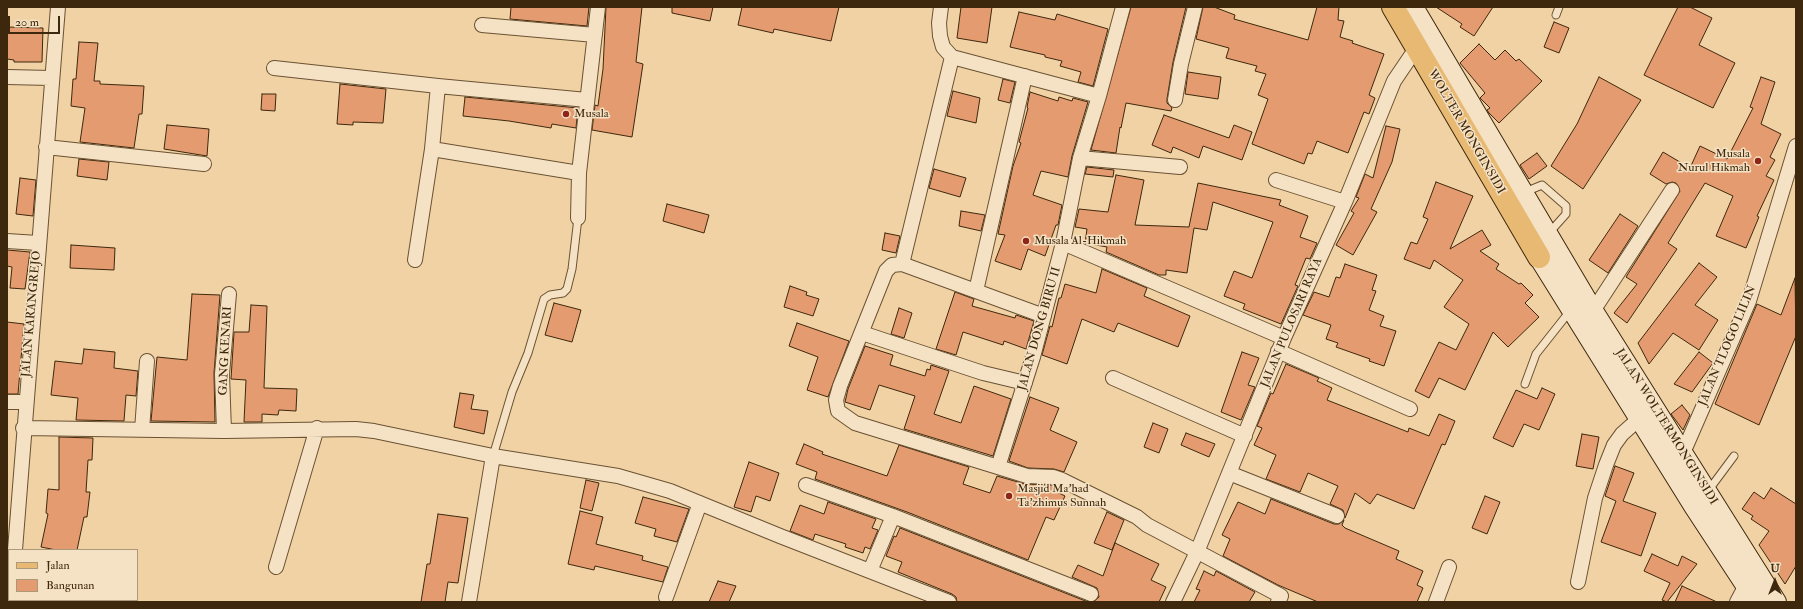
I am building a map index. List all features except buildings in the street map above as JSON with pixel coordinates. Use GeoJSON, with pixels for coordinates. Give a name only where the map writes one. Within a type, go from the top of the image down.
{"type":"FeatureCollection","features":[{"type":"Feature","properties":{"kind":"main road","name":"WOLTER MONGINSIDI"},"geometry":{"type":"LineString","coordinates":[[1393,7],[1548,254]]}},
{"type":"Feature","properties":{"kind":"main road","name":"WOLTER MONGINSIDI"},"geometry":{"type":"LineString","coordinates":[[1413,7],[1547,234],[1548,254]]}},
{"type":"Feature","properties":{"kind":"main road","name":"JALAN WOLTERMONGINSIDI"},"geometry":{"type":"LineString","coordinates":[[1548,254],[1572,309],[1640,418],[1776,602]]}},
{"type":"Feature","properties":{"kind":"main road","name":"JALAN WOLTERMONGINSIDI"},"geometry":{"type":"LineString","coordinates":[[1548,254],[1593,311],[1683,453],[1742,594],[1757,602]]}},
{"type":"Feature","properties":{"kind":"street","name":"JALAN KARANGREJO"},"geometry":{"type":"LineString","coordinates":[[15,549],[23,428],[58,7]]}},
{"type":"Feature","properties":{"kind":"street"},"geometry":{"type":"LineString","coordinates":[[578,218],[579,173],[598,7]]}},
{"type":"Feature","properties":{"kind":"street"},"geometry":{"type":"LineString","coordinates":[[941,7],[939,24],[940,36],[943,47],[952,57],[1099,96]]}},
{"type":"Feature","properties":{"kind":"street","name":"JALAN DONG BIRU II"},"geometry":{"type":"LineString","coordinates":[[998,467],[1025,384],[1044,316],[1064,242],[1080,158],[1099,96],[1123,7]]}},
{"type":"Feature","properties":{"kind":"street"},"geometry":{"type":"LineString","coordinates":[[1175,100],[1181,64],[1195,7]]}},
{"type":"Feature","properties":{"kind":"street"},"geometry":{"type":"LineString","coordinates":[[482,25],[595,35]]}},
{"type":"Feature","properties":{"kind":"street","name":"JALAN PULOSARI RAYA"},"geometry":{"type":"LineString","coordinates":[[1173,602],[1196,552],[1245,436],[1278,352],[1344,202],[1394,80],[1417,47]]}},
{"type":"Feature","properties":{"kind":"street"},"geometry":{"type":"LineString","coordinates":[[902,264],[952,57]]}},
{"type":"Feature","properties":{"kind":"street"},"geometry":{"type":"LineString","coordinates":[[274,68],[438,86],[587,100]]}},
{"type":"Feature","properties":{"kind":"street"},"geometry":{"type":"LineString","coordinates":[[976,291],[1025,76]]}},
{"type":"Feature","properties":{"kind":"street"},"geometry":{"type":"LineString","coordinates":[[7,77],[51,78]]}},
{"type":"Feature","properties":{"kind":"street"},"geometry":{"type":"LineString","coordinates":[[415,260],[432,149],[438,86]]}},
{"type":"Feature","properties":{"kind":"street","name":"JALAN TLOGO LILIN"},"geometry":{"type":"LineString","coordinates":[[1683,453],[1749,301],[1791,179],[1796,146]]}},
{"type":"Feature","properties":{"kind":"street"},"geometry":{"type":"LineString","coordinates":[[46,147],[204,164]]}},
{"type":"Feature","properties":{"kind":"street"},"geometry":{"type":"LineString","coordinates":[[432,149],[579,173]]}},
{"type":"Feature","properties":{"kind":"street"},"geometry":{"type":"LineString","coordinates":[[1080,158],[1180,167]]}},
{"type":"Feature","properties":{"kind":"street"},"geometry":{"type":"LineString","coordinates":[[1276,180],[1344,202]]}},
{"type":"Feature","properties":{"kind":"street"},"geometry":{"type":"LineString","coordinates":[[1593,311],[1672,190]]}},
{"type":"Feature","properties":{"kind":"street"},"geometry":{"type":"LineString","coordinates":[[7,241],[38,243]]}},
{"type":"Feature","properties":{"kind":"street"},"geometry":{"type":"LineString","coordinates":[[1064,242],[1284,338]]}},
{"type":"Feature","properties":{"kind":"street"},"geometry":{"type":"LineString","coordinates":[[1044,316],[902,264],[892,265],[886,271],[836,400],[838,411],[855,423],[1027,476],[1053,477],[1062,480],[1137,517],[1147,525],[1196,552],[1281,596],[1278,602]]}},
{"type":"Feature","properties":{"kind":"street","name":"GANG KENARI"},"geometry":{"type":"LineString","coordinates":[[224,431],[222,374],[229,294]]}},
{"type":"Feature","properties":{"kind":"street"},"geometry":{"type":"LineString","coordinates":[[862,333],[1025,384]]}},
{"type":"Feature","properties":{"kind":"street"},"geometry":{"type":"LineString","coordinates":[[1278,352],[1410,409]]}},
{"type":"Feature","properties":{"kind":"street"},"geometry":{"type":"LineString","coordinates":[[142,430],[147,361]]}},
{"type":"Feature","properties":{"kind":"street"},"geometry":{"type":"LineString","coordinates":[[1113,378],[1245,436]]}},
{"type":"Feature","properties":{"kind":"street"},"geometry":{"type":"LineString","coordinates":[[7,402],[26,402]]}},
{"type":"Feature","properties":{"kind":"street"},"geometry":{"type":"LineString","coordinates":[[1578,582],[1595,498],[1606,465],[1614,445],[1622,434],[1640,418]]}},
{"type":"Feature","properties":{"kind":"street"},"geometry":{"type":"LineString","coordinates":[[23,428],[224,431],[317,428],[374,431],[493,456],[618,476],[670,491],[949,602]]}},
{"type":"Feature","properties":{"kind":"street"},"geometry":{"type":"LineString","coordinates":[[276,567],[317,428]]}},
{"type":"Feature","properties":{"kind":"street"},"geometry":{"type":"LineString","coordinates":[[469,602],[493,456]]}},
{"type":"Feature","properties":{"kind":"street"},"geometry":{"type":"LineString","coordinates":[[1229,473],[1337,516]]}},
{"type":"Feature","properties":{"kind":"street"},"geometry":{"type":"LineString","coordinates":[[806,485],[893,516],[1091,594]]}},
{"type":"Feature","properties":{"kind":"street"},"geometry":{"type":"LineString","coordinates":[[666,597],[700,503]]}},
{"type":"Feature","properties":{"kind":"street"},"geometry":{"type":"LineString","coordinates":[[870,571],[893,516]]}},
{"type":"Feature","properties":{"kind":"street"},"geometry":{"type":"LineString","coordinates":[[1436,602],[1448,567]]}},
{"type":"Feature","properties":{"kind":"lane"},"geometry":{"type":"LineString","coordinates":[[1556,15],[1559,7]]}},
{"type":"Feature","properties":{"kind":"lane"},"geometry":{"type":"LineString","coordinates":[[1522,193],[1542,186],[1566,206],[1566,214],[1547,234]]}},
{"type":"Feature","properties":{"kind":"lane"},"geometry":{"type":"LineString","coordinates":[[493,456],[512,392],[528,353],[544,299],[550,295],[563,293],[567,289],[572,269],[578,218]]}},
{"type":"Feature","properties":{"kind":"lane"},"geometry":{"type":"LineString","coordinates":[[1525,384],[1536,354],[1572,309]]}},
{"type":"Feature","properties":{"kind":"lane"},"geometry":{"type":"LineString","coordinates":[[1701,499],[1734,456]]}},
{"type":"Feature","properties":{"kind":"place","name":"Musala"},"geometry":{"type":"Point","coordinates":[566,114]}},
{"type":"Feature","properties":{"kind":"place","name":"Musala Nurul Hikmah"},"geometry":{"type":"Point","coordinates":[1758,161]}},
{"type":"Feature","properties":{"kind":"place","name":"Musala Al-Hikmah"},"geometry":{"type":"Point","coordinates":[1026,241]}},
{"type":"Feature","properties":{"kind":"place","name":"Masjid Ma'had Ta'zhimus Sunnah"},"geometry":{"type":"Point","coordinates":[1009,496]}}]}
